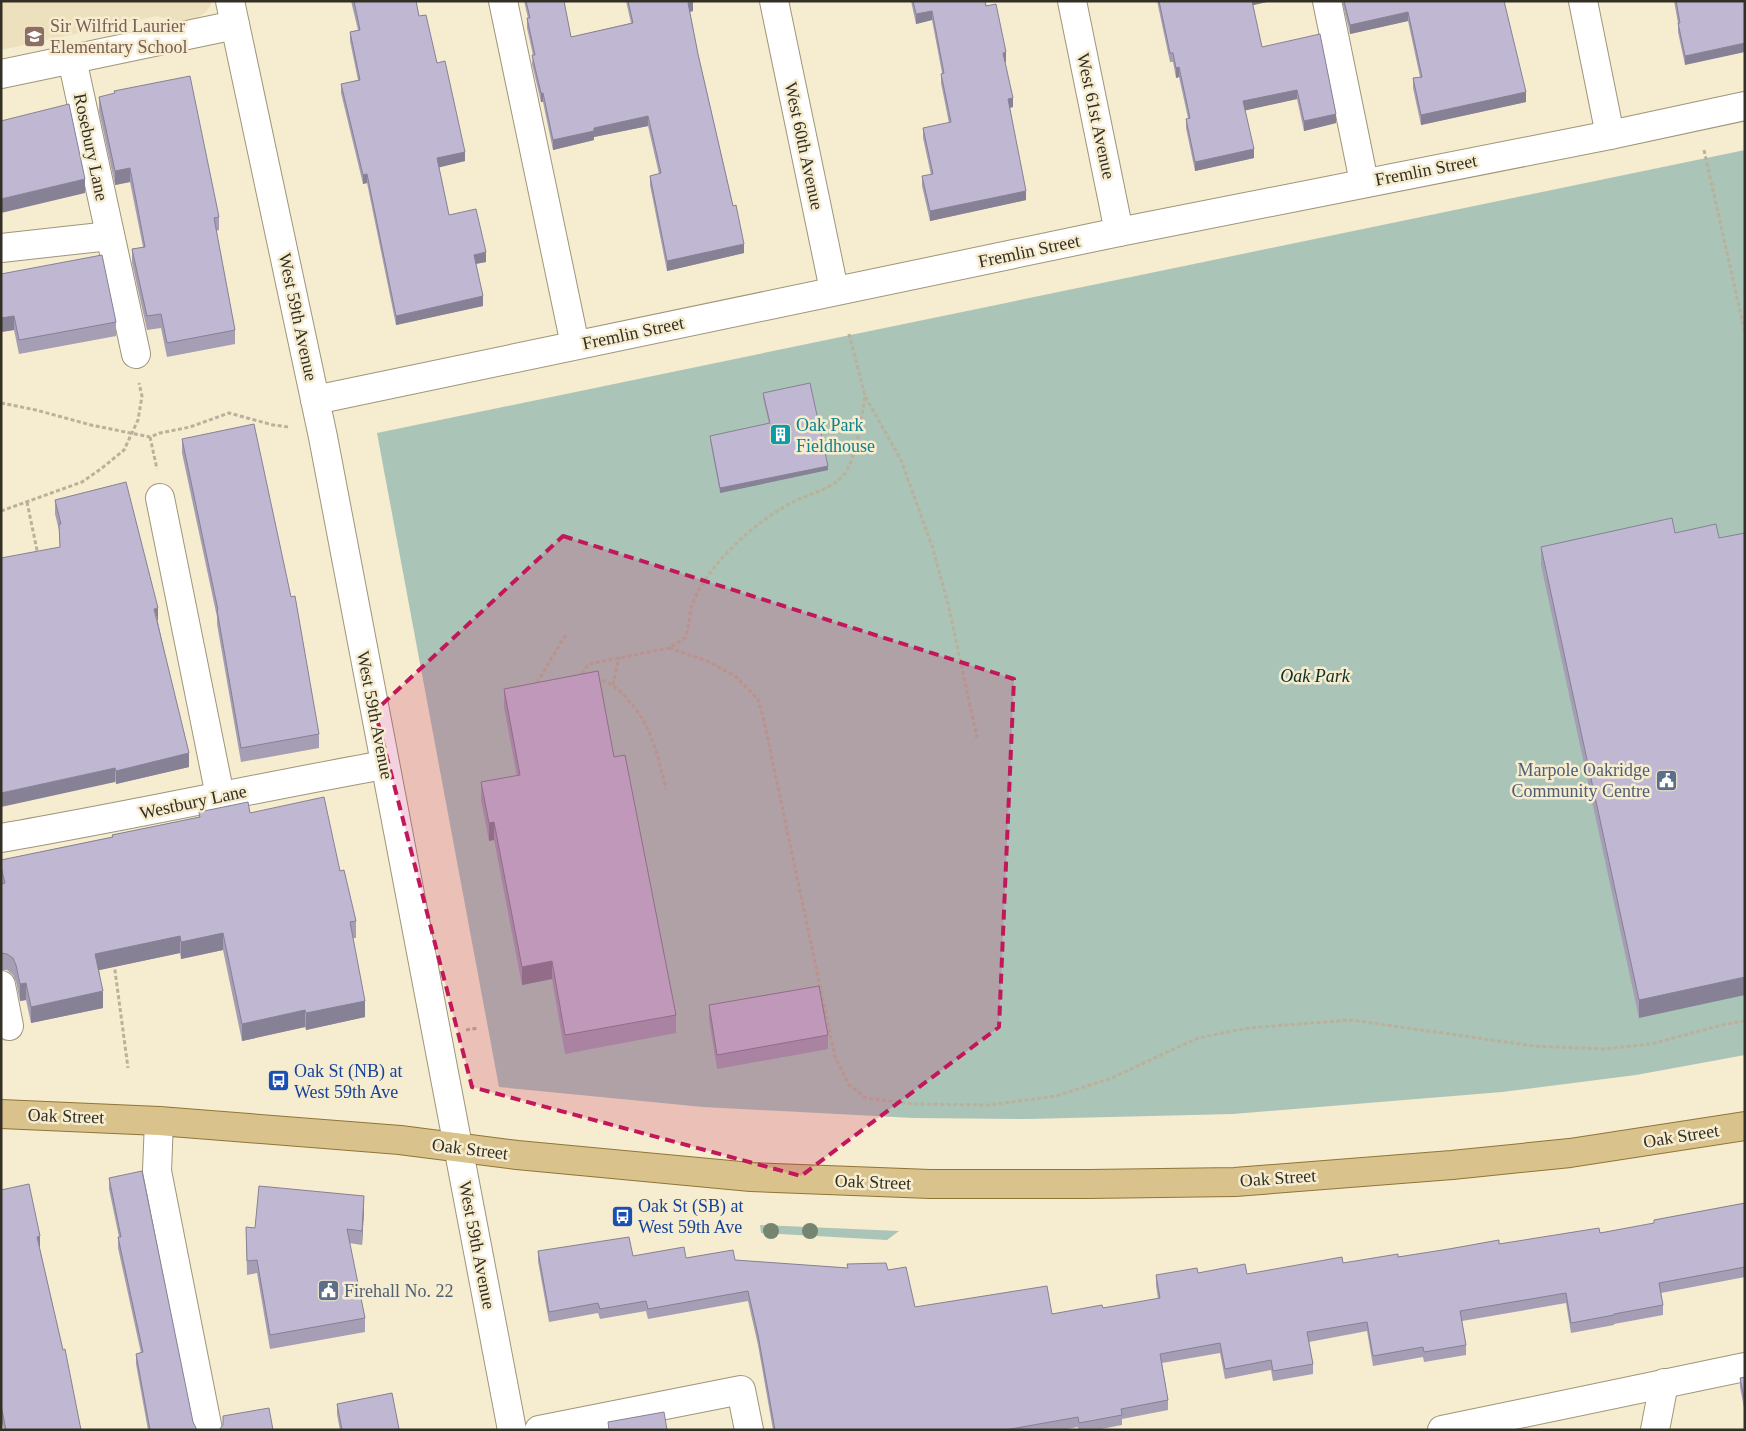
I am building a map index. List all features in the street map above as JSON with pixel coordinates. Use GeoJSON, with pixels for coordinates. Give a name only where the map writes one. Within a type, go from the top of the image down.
{"type":"FeatureCollection","features":[{"type":"Feature","properties":{"kind":"main road","name":"Oak Street"},"geometry":{"type":"LineString","coordinates":[[1,1114],[159,1120],[400,1140],[517,1155],[751,1177],[930,1184],[1235,1182],[1452,1165],[1570,1153],[1745,1126]]}},
{"type":"Feature","properties":{"kind":"street"},"geometry":{"type":"LineString","coordinates":[[503,1],[575,345]]}},
{"type":"Feature","properties":{"kind":"street","name":"West 60th Avenue"},"geometry":{"type":"LineString","coordinates":[[774,1],[834,290]]}},
{"type":"Feature","properties":{"kind":"street","name":"West 61st Avenue"},"geometry":{"type":"LineString","coordinates":[[1072,1],[1119,232]]}},
{"type":"Feature","properties":{"kind":"street"},"geometry":{"type":"LineString","coordinates":[[1327,1],[1364,182]]}},
{"type":"Feature","properties":{"kind":"street"},"geometry":{"type":"LineString","coordinates":[[1583,1],[1610,135]]}},
{"type":"Feature","properties":{"kind":"street"},"geometry":{"type":"LineString","coordinates":[[1,74],[72,59],[232,13]]}},
{"type":"Feature","properties":{"kind":"street","name":"West 59th Avenue"},"geometry":{"type":"LineString","coordinates":[[232,13],[315,400],[512,1430]]}},
{"type":"Feature","properties":{"kind":"street","name":"Rosebury Lane"},"geometry":{"type":"LineString","coordinates":[[72,59],[136,354]]}},
{"type":"Feature","properties":{"kind":"street","name":"Fremlin Street"},"geometry":{"type":"LineString","coordinates":[[315,400],[834,290],[1364,182],[1610,135],[1745,106]]}},
{"type":"Feature","properties":{"kind":"street"},"geometry":{"type":"LineString","coordinates":[[1,248],[110,236]]}},
{"type":"Feature","properties":{"kind":"street"},"geometry":{"type":"LineString","coordinates":[[160,498],[220,796]]}},
{"type":"Feature","properties":{"kind":"street","name":"Westbury Lane"},"geometry":{"type":"LineString","coordinates":[[1,838],[97,822],[220,796],[384,765]]}},
{"type":"Feature","properties":{"kind":"street"},"geometry":{"type":"LineString","coordinates":[[1,984],[9,1026]]}},
{"type":"Feature","properties":{"kind":"street"},"geometry":{"type":"LineString","coordinates":[[159,1120],[157,1171],[208,1430]]}},
{"type":"Feature","properties":{"kind":"street"},"geometry":{"type":"LineString","coordinates":[[1442,1430],[1745,1367]]}},
{"type":"Feature","properties":{"kind":"street"},"geometry":{"type":"LineString","coordinates":[[1655,1430],[1664,1383]]}},
{"type":"Feature","properties":{"kind":"street"},"geometry":{"type":"LineString","coordinates":[[539,1430],[741,1390],[749,1430]]}},
{"type":"Feature","properties":{"kind":"path"},"geometry":{"type":"LineString","coordinates":[[1704,150],[1745,333]]}},
{"type":"Feature","properties":{"kind":"path"},"geometry":{"type":"LineString","coordinates":[[849,334],[865,396],[901,460],[933,549],[949,608],[977,738]]}},
{"type":"Feature","properties":{"kind":"path"},"geometry":{"type":"LineString","coordinates":[[1,510],[82,482],[124,450],[138,420],[142,396],[136,354]]}},
{"type":"Feature","properties":{"kind":"path"},"geometry":{"type":"LineString","coordinates":[[582,674],[588,664],[670,648],[685,638],[691,606],[695,598],[719,563],[745,534],[782,508],[838,482],[847,470],[865,396]]}},
{"type":"Feature","properties":{"kind":"path"},"geometry":{"type":"LineString","coordinates":[[1,403],[150,437],[190,427],[229,413],[273,426],[289,427]]}},
{"type":"Feature","properties":{"kind":"path"},"geometry":{"type":"LineString","coordinates":[[27,502],[39,559]]}},
{"type":"Feature","properties":{"kind":"path"},"geometry":{"type":"LineString","coordinates":[[546,681],[537,683],[566,634]]}},
{"type":"Feature","properties":{"kind":"path"},"geometry":{"type":"LineString","coordinates":[[670,648],[707,660],[736,676],[758,699],[835,1057],[849,1085],[866,1098],[914,1104],[989,1105],[1056,1096],[1109,1079],[1198,1038],[1248,1028],[1351,1020],[1534,1046],[1603,1049],[1651,1044],[1726,1024],[1745,1021]]}},
{"type":"Feature","properties":{"kind":"path"},"geometry":{"type":"LineString","coordinates":[[612,685],[619,657]]}},
{"type":"Feature","properties":{"kind":"path"},"geometry":{"type":"LineString","coordinates":[[573,676],[582,674],[612,685],[638,711],[649,729],[654,742],[666,789]]}},
{"type":"Feature","properties":{"kind":"path"},"geometry":{"type":"LineString","coordinates":[[114,961],[128,1068]]}},
{"type":"Feature","properties":{"kind":"highlighted area"},"geometry":{"type":"Polygon","coordinates":[[[563,536],[1014,679],[999,1027],[801,1176],[472,1087],[375,711],[563,536]]]}},
{"type":"Feature","properties":{"kind":"shaded area","name":"Sir Wilfrid Laurier Elementary School"},"geometry":{"type":"Polygon","coordinates":[[[1,1],[213,1],[206,12],[197,18],[177,22],[157,16],[1,50],[1,1]]]}},
{"type":"Feature","properties":{"kind":"green space","name":"Oak Park"},"geometry":{"type":"Polygon","coordinates":[[[1745,150],[1745,1055],[1636,1075],[1502,1092],[1233,1114],[1028,1119],[913,1118],[703,1107],[499,1087],[377,433],[1745,150]]]}},
{"type":"Feature","properties":{"kind":"green space"},"geometry":{"type":"Polygon","coordinates":[[[760,1225],[899,1231],[887,1240],[761,1233],[760,1225]]]}},
{"type":"Feature","properties":{"kind":"building"},"geometry":{"type":"Polygon","coordinates":[[[354,1],[416,1],[419,16],[426,15],[437,63],[445,61],[465,152],[437,158],[449,215],[476,209],[486,252],[474,255],[483,296],[396,316],[367,174],[363,175],[341,84],[360,80],[350,32],[360,30],[354,1]]]}},
{"type":"Feature","properties":{"kind":"building"},"geometry":{"type":"Polygon","coordinates":[[[526,1],[564,1],[571,37],[633,23],[628,1],[692,1],[688,3],[698,54],[733,206],[736,205],[744,244],[667,261],[650,176],[661,173],[648,116],[594,128],[594,131],[553,140],[543,93],[541,93],[532,55],[535,55],[527,18],[530,18],[526,1]]]}},
{"type":"Feature","properties":{"kind":"building"},"geometry":{"type":"Polygon","coordinates":[[[913,1],[985,1],[986,6],[996,4],[1006,52],[1003,53],[1013,98],[1008,99],[1026,191],[930,211],[922,176],[933,174],[923,128],[951,122],[941,74],[944,73],[932,11],[916,14],[913,1]]]}},
{"type":"Feature","properties":{"kind":"building"},"geometry":{"type":"Polygon","coordinates":[[[1159,1],[1252,1],[1262,47],[1320,34],[1336,114],[1304,121],[1297,90],[1243,101],[1254,149],[1195,162],[1186,119],[1190,118],[1179,67],[1176,68],[1173,53],[1170,53],[1159,1]]]}},
{"type":"Feature","properties":{"kind":"building"},"geometry":{"type":"Polygon","coordinates":[[[1344,1],[1504,1],[1526,92],[1421,115],[1413,78],[1422,77],[1408,12],[1350,25],[1344,1]]]}},
{"type":"Feature","properties":{"kind":"building"},"geometry":{"type":"Polygon","coordinates":[[[1676,1],[1745,1],[1745,43],[1685,56],[1678,23],[1680,23],[1676,1]]]}},
{"type":"Feature","properties":{"kind":"building"},"geometry":{"type":"Polygon","coordinates":[[[190,76],[219,217],[214,218],[235,330],[167,343],[161,314],[147,316],[132,249],[145,247],[130,168],[115,171],[99,97],[115,93],[114,91],[190,76]]]}},
{"type":"Feature","properties":{"kind":"building"},"geometry":{"type":"Polygon","coordinates":[[[69,104],[85,179],[1,199],[1,121],[69,104]]]}},
{"type":"Feature","properties":{"kind":"building"},"geometry":{"type":"Polygon","coordinates":[[[102,255],[116,322],[19,340],[14,316],[1,318],[1,274],[102,255]]]}},
{"type":"Feature","properties":{"kind":"building","name":"Oak Park Fieldhouse"},"geometry":{"type":"Polygon","coordinates":[[[810,383],[828,466],[720,488],[710,436],[770,423],[763,393],[810,383]]]}},
{"type":"Feature","properties":{"kind":"building"},"geometry":{"type":"Polygon","coordinates":[[[254,424],[291,597],[295,596],[319,734],[241,748],[218,610],[182,439],[254,424]]]}},
{"type":"Feature","properties":{"kind":"building"},"geometry":{"type":"Polygon","coordinates":[[[126,482],[158,608],[154,609],[189,753],[116,771],[115,768],[1,793],[1,558],[60,547],[59,524],[61,524],[55,500],[126,482]]]}},
{"type":"Feature","properties":{"kind":"building","name":"Marpole Oakridge Community Centre"},"geometry":{"type":"Polygon","coordinates":[[[1672,518],[1675,533],[1716,524],[1719,538],[1745,533],[1745,977],[1639,1000],[1541,547],[1672,518]]]}},
{"type":"Feature","properties":{"kind":"building"},"geometry":{"type":"Polygon","coordinates":[[[598,671],[614,757],[625,755],[676,1015],[565,1035],[552,961],[522,967],[494,822],[489,823],[481,782],[520,775],[504,689],[598,671]]]}},
{"type":"Feature","properties":{"kind":"building"},"geometry":{"type":"Polygon","coordinates":[[[324,797],[340,871],[344,870],[356,921],[350,922],[365,1001],[306,1013],[305,1010],[242,1024],[223,933],[181,942],[180,936],[95,954],[103,991],[31,1007],[26,983],[20,984],[13,958],[1,953],[1,884],[5,883],[1,860],[200,817],[199,812],[248,802],[250,813],[324,797]]]}},
{"type":"Feature","properties":{"kind":"building"},"geometry":{"type":"Polygon","coordinates":[[[819,986],[828,1035],[717,1055],[709,1005],[819,986]]]}},
{"type":"Feature","properties":{"kind":"building"},"geometry":{"type":"Polygon","coordinates":[[[142,1171],[193,1422],[197,1430],[150,1430],[136,1354],[143,1352],[118,1237],[121,1237],[109,1178],[142,1171]]]}},
{"type":"Feature","properties":{"kind":"building"},"geometry":{"type":"Polygon","coordinates":[[[29,1184],[40,1236],[37,1237],[63,1350],[65,1349],[81,1430],[6,1430],[1,1405],[1,1190],[29,1184]]]}},
{"type":"Feature","properties":{"kind":"building"},"geometry":{"type":"Polygon","coordinates":[[[259,1186],[364,1196],[362,1231],[347,1229],[365,1318],[270,1335],[257,1260],[247,1261],[246,1227],[255,1228],[259,1186]]]}},
{"type":"Feature","properties":{"kind":"building"},"geometry":{"type":"Polygon","coordinates":[[[1745,1203],[1745,1267],[1659,1283],[1663,1305],[1571,1323],[1566,1293],[1460,1311],[1466,1345],[1424,1352],[1423,1347],[1373,1356],[1367,1322],[1307,1332],[1313,1364],[1273,1371],[1271,1360],[1225,1369],[1220,1343],[1160,1354],[1168,1400],[1121,1409],[1122,1415],[1079,1423],[1078,1417],[1005,1430],[775,1430],[748,1291],[648,1309],[646,1301],[600,1309],[598,1303],[549,1312],[538,1251],[629,1237],[633,1256],[684,1247],[686,1258],[733,1250],[735,1260],[848,1268],[847,1264],[886,1263],[888,1270],[906,1267],[915,1307],[1047,1286],[1052,1314],[1102,1305],[1103,1308],[1160,1298],[1156,1275],[1197,1268],[1198,1273],[1245,1264],[1247,1274],[1342,1257],[1343,1263],[1398,1254],[1398,1257],[1499,1240],[1499,1244],[1599,1228],[1600,1233],[1654,1223],[1654,1220],[1745,1203]]]}},
{"type":"Feature","properties":{"kind":"building"},"geometry":{"type":"Polygon","coordinates":[[[1745,1377],[1745,1403],[1740,1378],[1745,1377]]]}},
{"type":"Feature","properties":{"kind":"building"},"geometry":{"type":"Polygon","coordinates":[[[392,1393],[399,1429],[342,1430],[337,1404],[392,1393]]]}},
{"type":"Feature","properties":{"kind":"building"},"geometry":{"type":"Polygon","coordinates":[[[269,1408],[273,1430],[219,1430],[223,1425],[223,1416],[269,1408]]]}},
{"type":"Feature","properties":{"kind":"building"},"geometry":{"type":"Polygon","coordinates":[[[664,1412],[667,1430],[609,1430],[608,1422],[664,1412]]]}},
{"type":"Feature","properties":{"kind":"place","name":"Sir Wilfrid Laurier Elementary School"},"geometry":{"type":"Point","coordinates":[34,36]}},
{"type":"Feature","properties":{"kind":"place","name":"Oak Park Fieldhouse"},"geometry":{"type":"Point","coordinates":[780,435]}},
{"type":"Feature","properties":{"kind":"place","name":"Marpole Oakridge Community Centre"},"geometry":{"type":"Point","coordinates":[1666,780]}},
{"type":"Feature","properties":{"kind":"place","name":"Oak St (NB) at West 59th Ave"},"geometry":{"type":"Point","coordinates":[278,1081]}},
{"type":"Feature","properties":{"kind":"place","name":"Oak St (SB) at West 59th Ave"},"geometry":{"type":"Point","coordinates":[622,1216]}},
{"type":"Feature","properties":{"kind":"place","name":"Firehall No. 22"},"geometry":{"type":"Point","coordinates":[328,1291]}}]}
